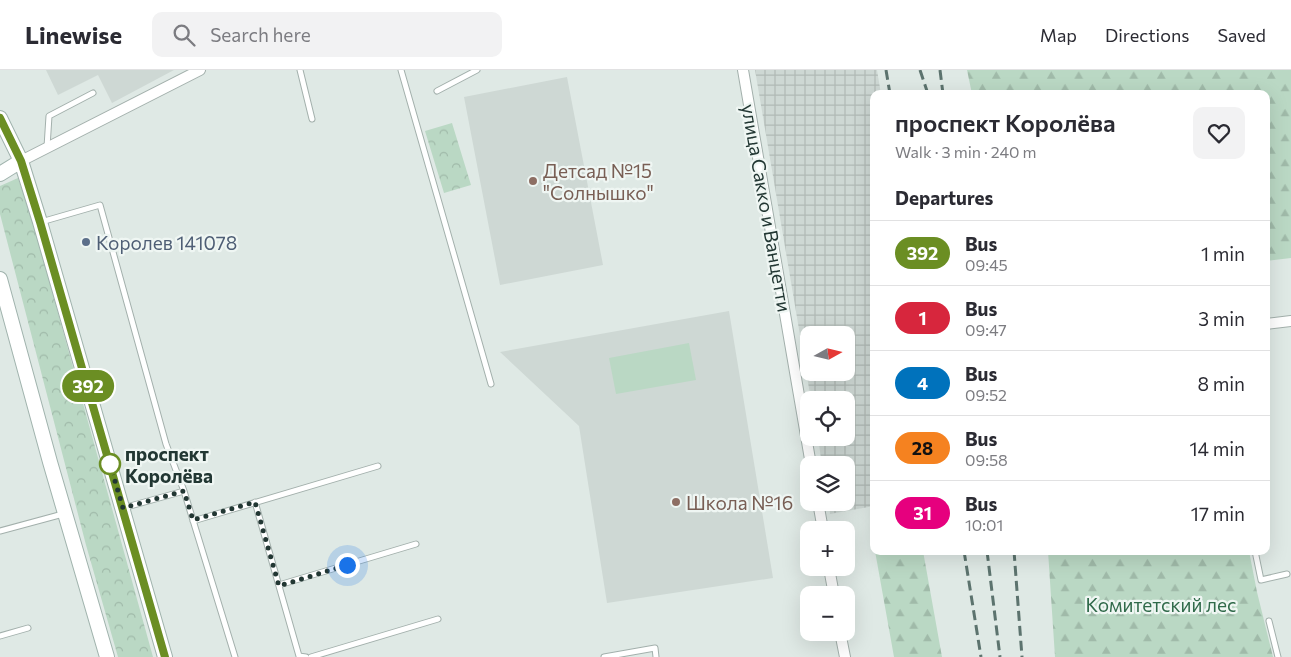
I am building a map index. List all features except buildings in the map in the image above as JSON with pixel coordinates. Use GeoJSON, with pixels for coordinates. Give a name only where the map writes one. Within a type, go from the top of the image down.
{"type":"FeatureCollection","features":[{"type":"Feature","properties":{"kind":"main road"},"geometry":{"type":"LineString","coordinates":[[0,118],[21,161],[40,222],[164,657]]}},
{"type":"Feature","properties":{"kind":"main road"},"geometry":{"type":"LineString","coordinates":[[0,174],[21,161]]}},
{"type":"Feature","properties":{"kind":"main road"},"geometry":{"type":"LineString","coordinates":[[0,279],[2,299],[107,657]]}},
{"type":"Feature","properties":{"kind":"street"},"geometry":{"type":"LineString","coordinates":[[21,161],[200,70]]}},
{"type":"Feature","properties":{"kind":"street","name":"улица Сакко и Ванцетти"},"geometry":{"type":"LineString","coordinates":[[743,70],[809,456]]}},
{"type":"Feature","properties":{"kind":"street"},"geometry":{"type":"LineString","coordinates":[[1270,324],[1291,321]]}},
{"type":"Feature","properties":{"kind":"street"},"geometry":{"type":"LineString","coordinates":[[841,641],[843,657]]}},
{"type":"Feature","properties":{"kind":"lane"},"geometry":{"type":"LineString","coordinates":[[300,70],[312,119]]}},
{"type":"Feature","properties":{"kind":"lane"},"geometry":{"type":"LineString","coordinates":[[401,70],[490,384]]}},
{"type":"Feature","properties":{"kind":"lane"},"geometry":{"type":"LineString","coordinates":[[436,91],[477,70]]}},
{"type":"Feature","properties":{"kind":"lane"},"geometry":{"type":"LineString","coordinates":[[47,148],[49,116],[93,93]]}},
{"type":"Feature","properties":{"kind":"lane"},"geometry":{"type":"LineString","coordinates":[[40,222],[100,205],[166,444],[184,491],[235,657]]}},
{"type":"Feature","properties":{"kind":"lane"},"geometry":{"type":"LineString","coordinates":[[193,520],[378,466]]}},
{"type":"Feature","properties":{"kind":"lane"},"geometry":{"type":"LineString","coordinates":[[123,508],[184,491]]}},
{"type":"Feature","properties":{"kind":"lane"},"geometry":{"type":"LineString","coordinates":[[255,502],[298,656],[306,657]]}},
{"type":"Feature","properties":{"kind":"lane"},"geometry":{"type":"LineString","coordinates":[[0,531],[66,514]]}},
{"type":"Feature","properties":{"kind":"lane"},"geometry":{"type":"LineString","coordinates":[[279,586],[416,544]]}},
{"type":"Feature","properties":{"kind":"lane"},"geometry":{"type":"LineString","coordinates":[[1256,555],[1261,580],[1287,574]]}},
{"type":"Feature","properties":{"kind":"lane"},"geometry":{"type":"LineString","coordinates":[[311,657],[438,620]]}},
{"type":"Feature","properties":{"kind":"lane"},"geometry":{"type":"LineString","coordinates":[[1269,621],[1278,657]]}},
{"type":"Feature","properties":{"kind":"lane"},"geometry":{"type":"LineString","coordinates":[[0,636],[28,628]]}},
{"type":"Feature","properties":{"kind":"lane"},"geometry":{"type":"LineString","coordinates":[[604,657],[655,648],[656,657]]}},
{"type":"Feature","properties":{"kind":"shaded area"},"geometry":{"type":"Polygon","coordinates":[[[46,70],[174,70],[112,103],[98,75],[58,95],[46,70]]]}},
{"type":"Feature","properties":{"kind":"shaded area"},"geometry":{"type":"Polygon","coordinates":[[[755,70],[877,70],[880,90],[870,90],[870,507],[855,509],[855,456],[821,456],[819,446],[855,446],[855,391],[809,391],[808,381],[855,381],[855,326],[800,326],[800,335],[755,70]]]}},
{"type":"Feature","properties":{"kind":"shaded area","name":"Детсад №15 \"Солнышко\""},"geometry":{"type":"Polygon","coordinates":[[[567,77],[603,265],[500,285],[464,97],[567,77]]]}},
{"type":"Feature","properties":{"kind":"shaded area","name":"Школа №16"},"geometry":{"type":"Polygon","coordinates":[[[729,311],[773,578],[607,603],[579,426],[500,352],[729,311]]]}},
{"type":"Feature","properties":{"kind":"shaded area"},"geometry":{"type":"Polygon","coordinates":[[[830,511],[846,511],[830,514],[830,511]]]}},
{"type":"Feature","properties":{"kind":"green space"},"geometry":{"type":"Polygon","coordinates":[[[967,70],[1291,70],[1291,258],[1270,261],[1270,90],[971,90],[967,70]]]}},
{"type":"Feature","properties":{"kind":"green space"},"geometry":{"type":"Polygon","coordinates":[[[452,123],[471,185],[444,193],[425,131],[452,123]]]}},
{"type":"Feature","properties":{"kind":"green space"},"geometry":{"type":"Polygon","coordinates":[[[18,178],[34,226],[153,657],[118,657],[86,545],[0,214],[0,186],[18,178]]]}},
{"type":"Feature","properties":{"kind":"green space"},"geometry":{"type":"Polygon","coordinates":[[[689,343],[696,380],[616,394],[609,358],[689,343]]]}},
{"type":"Feature","properties":{"kind":"green space"},"geometry":{"type":"Polygon","coordinates":[[[876,555],[924,555],[942,657],[894,657],[876,555]]]}},
{"type":"Feature","properties":{"kind":"green space","name":"Комитетский лес"},"geometry":{"type":"Polygon","coordinates":[[[1048,555],[1250,555],[1273,657],[1055,657],[1048,555]]]}},
{"type":"Feature","properties":{"kind":"railway"},"geometry":{"type":"LineString","coordinates":[[886,70],[889,90]]}},
{"type":"Feature","properties":{"kind":"railway"},"geometry":{"type":"LineString","coordinates":[[920,70],[927,90]]}},
{"type":"Feature","properties":{"kind":"railway"},"geometry":{"type":"LineString","coordinates":[[940,70],[942,90]]}},
{"type":"Feature","properties":{"kind":"railway"},"geometry":{"type":"LineString","coordinates":[[965,555],[981,657]]}},
{"type":"Feature","properties":{"kind":"railway"},"geometry":{"type":"LineString","coordinates":[[987,555],[1000,657]]}},
{"type":"Feature","properties":{"kind":"railway"},"geometry":{"type":"LineString","coordinates":[[1014,555],[1022,657]]}},
{"type":"Feature","properties":{"kind":"bus line","name":"392"},"geometry":{"type":"LineString","coordinates":[[0,118],[21,161],[40,222],[165,657]]}},
{"type":"Feature","properties":{"kind":"place","name":"Детсад №15 \"Солнышко\""},"geometry":{"type":"Point","coordinates":[533,181]}},
{"type":"Feature","properties":{"kind":"place","name":"Королев 141078"},"geometry":{"type":"Point","coordinates":[86,242]}},
{"type":"Feature","properties":{"kind":"place","name":"проспект Королёва"},"geometry":{"type":"Point","coordinates":[110,464]}},
{"type":"Feature","properties":{"kind":"place","name":"Школа №16"},"geometry":{"type":"Point","coordinates":[676,502]}},
{"type":"Feature","properties":{"kind":"route"},"geometry":{"type":"LineString","coordinates":[[110,464],[123,508],[184,491],[193,520],[255,502],[279,586],[347,565]]}}]}
